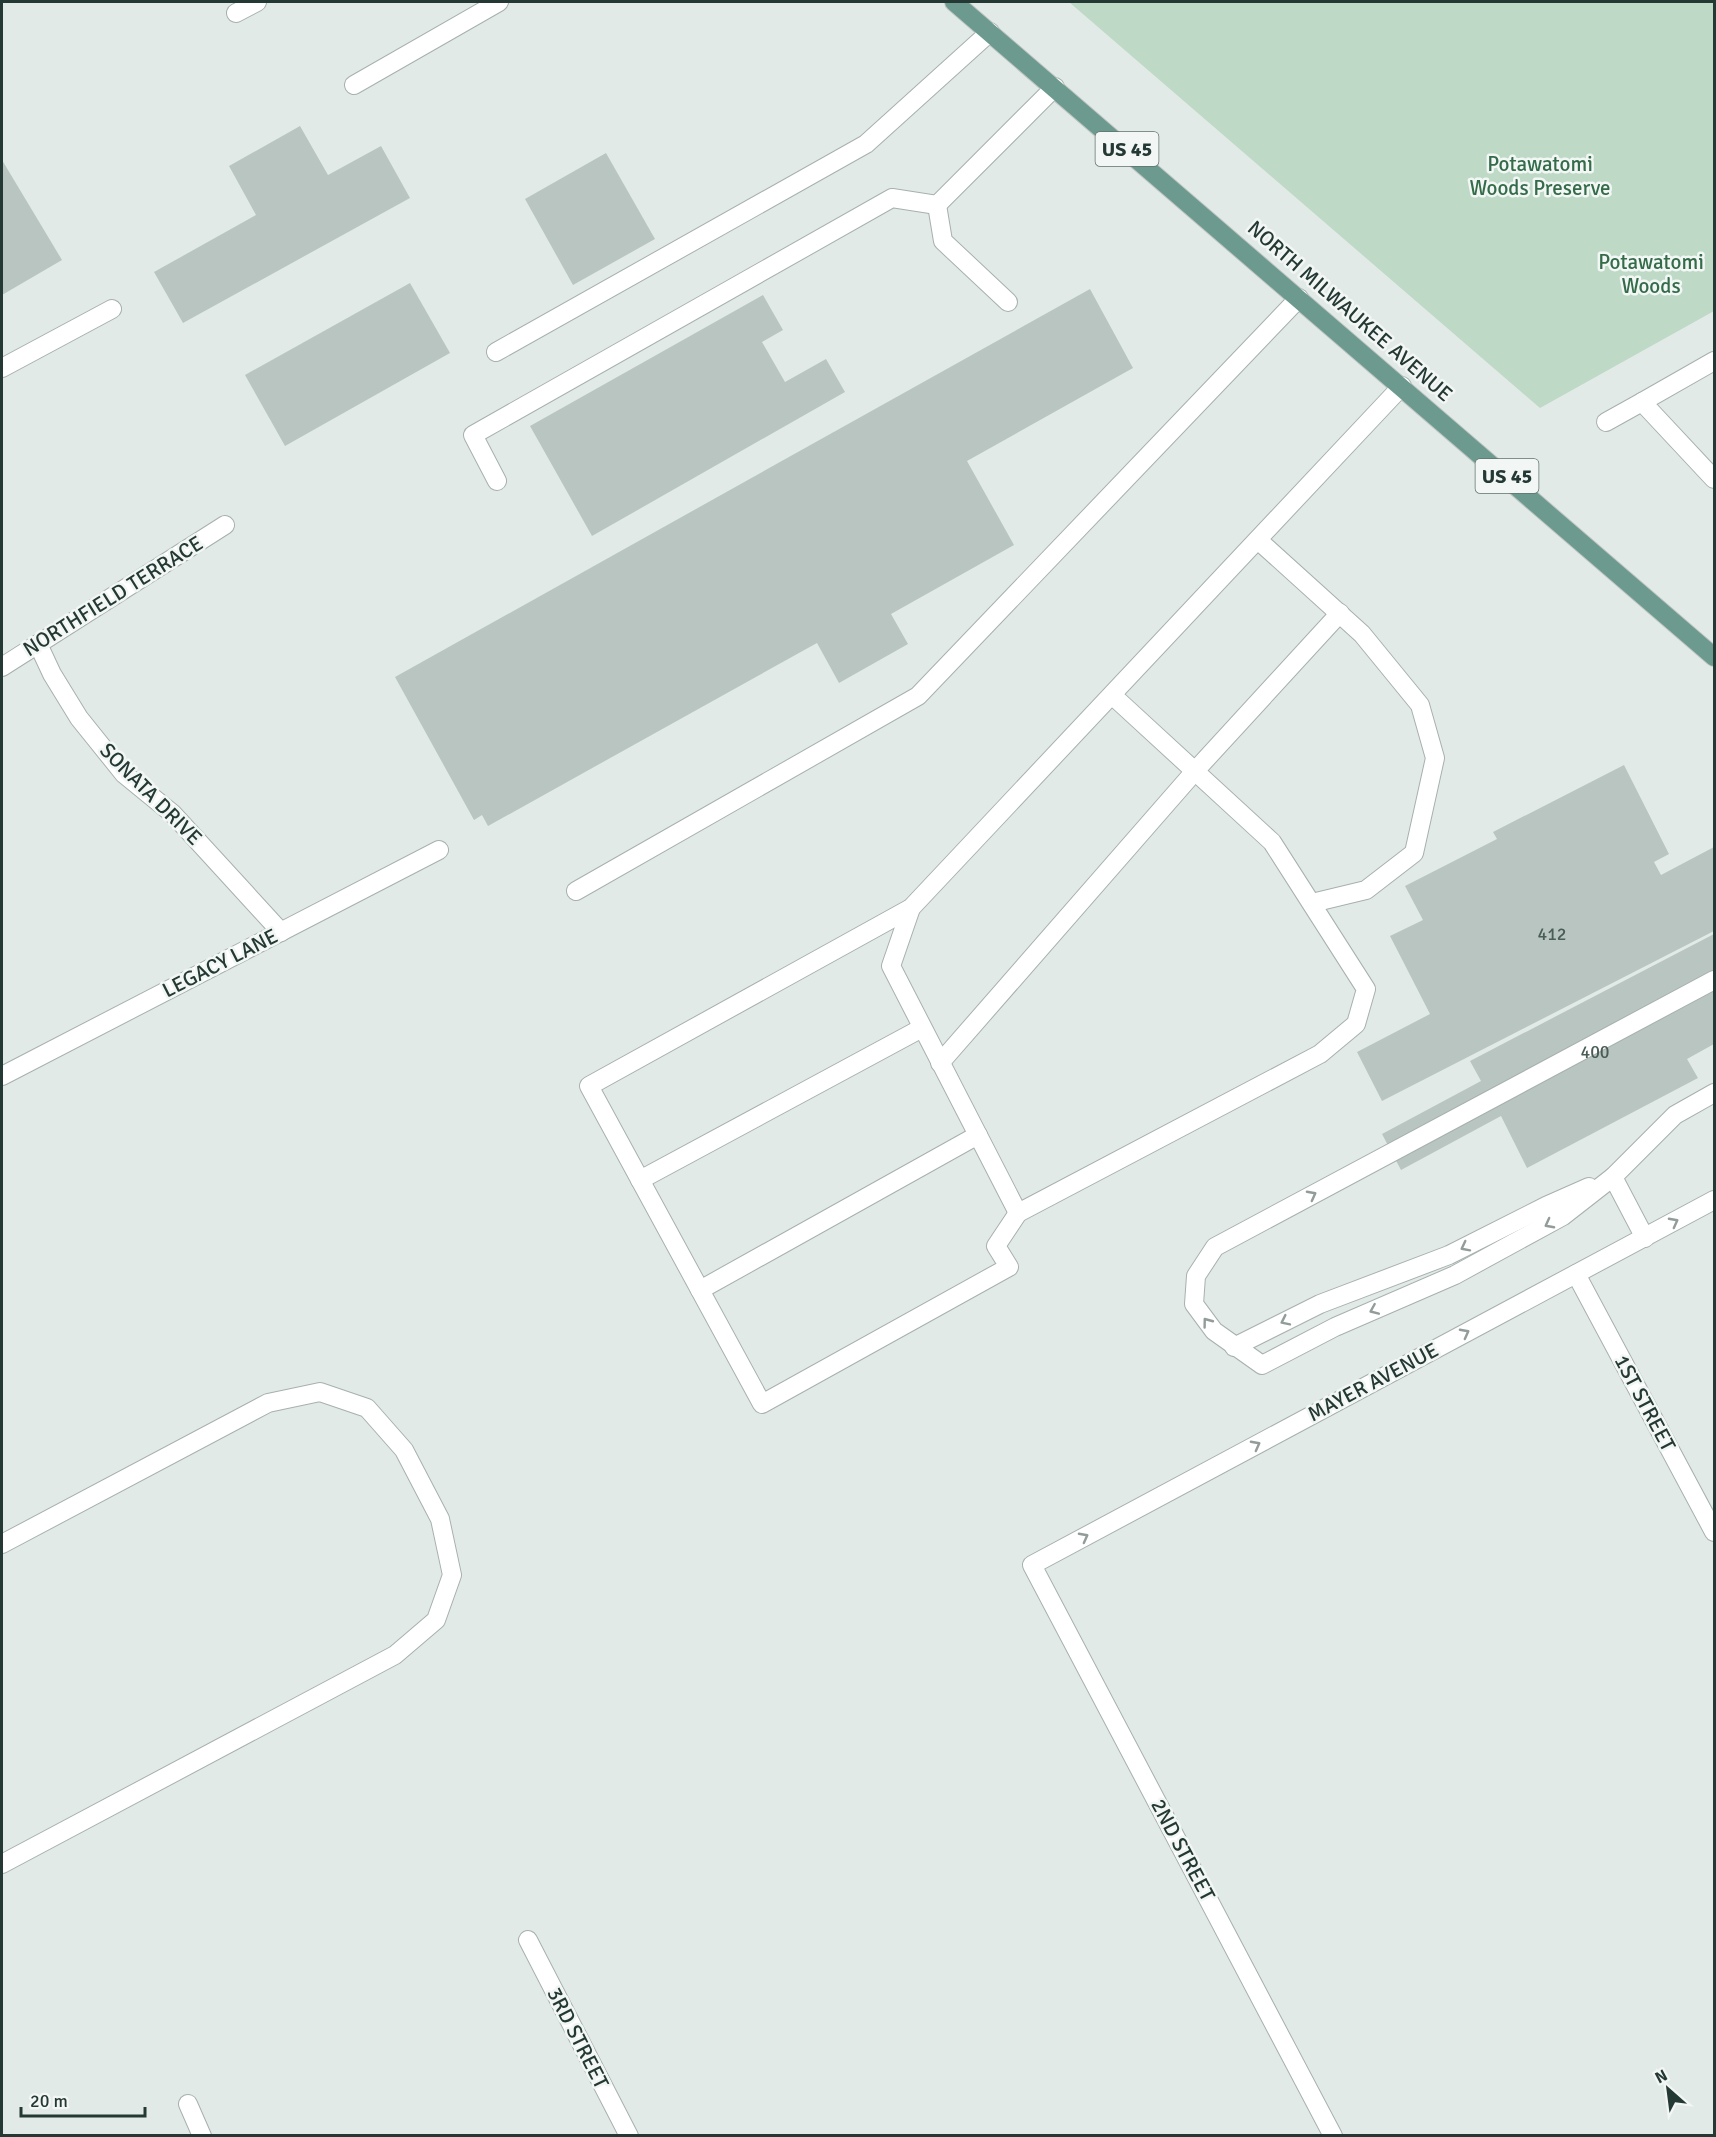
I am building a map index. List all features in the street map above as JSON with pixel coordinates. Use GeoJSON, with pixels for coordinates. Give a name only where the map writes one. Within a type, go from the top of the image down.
{"type":"FeatureCollection","features":[{"type":"Feature","properties":{"kind":"main road","name":"NORTH MILWAUKEE AVENUE"},"geometry":{"type":"LineString","coordinates":[[954,2],[1714,657]]}},
{"type":"Feature","properties":{"kind":"street"},"geometry":{"type":"LineString","coordinates":[[236,13],[257,2]]}},
{"type":"Feature","properties":{"kind":"street"},"geometry":{"type":"LineString","coordinates":[[354,86],[500,2]]}},
{"type":"Feature","properties":{"kind":"street"},"geometry":{"type":"LineString","coordinates":[[496,352],[866,144],[990,32]]}},
{"type":"Feature","properties":{"kind":"street"},"geometry":{"type":"LineString","coordinates":[[937,205],[1055,87]]}},
{"type":"Feature","properties":{"kind":"street"},"geometry":{"type":"LineString","coordinates":[[497,481],[473,435],[892,198],[937,205]]}},
{"type":"Feature","properties":{"kind":"street"},"geometry":{"type":"LineString","coordinates":[[937,205],[943,241],[1008,302]]}},
{"type":"Feature","properties":{"kind":"street"},"geometry":{"type":"LineString","coordinates":[[576,891],[918,696],[1299,298]]}},
{"type":"Feature","properties":{"kind":"street"},"geometry":{"type":"LineString","coordinates":[[2,368],[112,309]]}},
{"type":"Feature","properties":{"kind":"street"},"geometry":{"type":"LineString","coordinates":[[1606,422],[1714,361]]}},
{"type":"Feature","properties":{"kind":"street"},"geometry":{"type":"LineString","coordinates":[[1112,695],[1272,842],[1366,989],[1356,1024],[1320,1054],[1018,1213],[996,1246],[1009,1267],[762,1404],[589,1086],[911,908],[1402,386]]}},
{"type":"Feature","properties":{"kind":"street"},"geometry":{"type":"LineString","coordinates":[[1642,402],[1714,479]]}},
{"type":"Feature","properties":{"kind":"street","name":"NORTHFIELD TERRACE"},"geometry":{"type":"LineString","coordinates":[[2,667],[225,525]]}},
{"type":"Feature","properties":{"kind":"street"},"geometry":{"type":"LineString","coordinates":[[1258,540],[1362,634],[1420,705],[1435,758],[1414,853],[1366,890],[1312,903]]}},
{"type":"Feature","properties":{"kind":"street"},"geometry":{"type":"LineString","coordinates":[[940,1063],[1195,771],[1340,613]]}},
{"type":"Feature","properties":{"kind":"street","name":"SONATA DRIVE"},"geometry":{"type":"LineString","coordinates":[[38,644],[52,674],[79,718],[124,774],[173,814],[280,932]]}},
{"type":"Feature","properties":{"kind":"street","name":"LEGACY LANE"},"geometry":{"type":"LineString","coordinates":[[2,1076],[439,850]]}},
{"type":"Feature","properties":{"kind":"street"},"geometry":{"type":"LineString","coordinates":[[911,908],[891,966],[1018,1213]]}},
{"type":"Feature","properties":{"kind":"street"},"geometry":{"type":"LineString","coordinates":[[1714,980],[1215,1247],[1196,1276],[1194,1304],[1214,1331],[1262,1365],[1335,1327],[1455,1275],[1563,1216],[1612,1177],[1675,1115],[1714,1093]]}},
{"type":"Feature","properties":{"kind":"street"},"geometry":{"type":"LineString","coordinates":[[640,1180],[922,1028]]}},
{"type":"Feature","properties":{"kind":"street"},"geometry":{"type":"LineString","coordinates":[[700,1290],[978,1135]]}},
{"type":"Feature","properties":{"kind":"street"},"geometry":{"type":"LineString","coordinates":[[1234,1347],[1320,1304],[1449,1255],[1546,1206],[1612,1177]]}},
{"type":"Feature","properties":{"kind":"street"},"geometry":{"type":"LineString","coordinates":[[1612,1177],[1645,1238]]}},
{"type":"Feature","properties":{"kind":"street","name":"MAYER AVENUE"},"geometry":{"type":"LineString","coordinates":[[1032,1565],[1714,1200]]}},
{"type":"Feature","properties":{"kind":"street","name":"1ST STREET"},"geometry":{"type":"LineString","coordinates":[[1576,1274],[1714,1532]]}},
{"type":"Feature","properties":{"kind":"street"},"geometry":{"type":"LineString","coordinates":[[2,1544],[268,1403],[320,1392],[367,1408],[404,1450],[440,1519],[452,1575],[436,1620],[395,1655],[2,1864]]}},
{"type":"Feature","properties":{"kind":"street","name":"2ND STREET"},"geometry":{"type":"LineString","coordinates":[[1032,1565],[1333,2136]]}},
{"type":"Feature","properties":{"kind":"street","name":"3RD STREET"},"geometry":{"type":"LineString","coordinates":[[528,1940],[628,2136]]}},
{"type":"Feature","properties":{"kind":"street"},"geometry":{"type":"LineString","coordinates":[[188,2104],[202,2136]]}},
{"type":"Feature","properties":{"kind":"green space","name":"Potawatomi Woods Preserve"},"geometry":{"type":"Polygon","coordinates":[[[1069,2],[1714,2],[1714,311],[1540,408],[1069,2]]]}},
{"type":"Feature","properties":{"kind":"building"},"geometry":{"type":"Polygon","coordinates":[[[300,126],[328,175],[381,146],[410,198],[183,323],[154,272],[256,215],[229,166],[300,126]]]}},
{"type":"Feature","properties":{"kind":"building"},"geometry":{"type":"Polygon","coordinates":[[[606,153],[655,239],[573,285],[525,199],[606,153]]]}},
{"type":"Feature","properties":{"kind":"building"},"geometry":{"type":"Polygon","coordinates":[[[2,160],[62,260],[2,295],[2,160]]]}},
{"type":"Feature","properties":{"kind":"building"},"geometry":{"type":"Polygon","coordinates":[[[410,283],[450,353],[285,446],[245,375],[410,283]]]}},
{"type":"Feature","properties":{"kind":"building"},"geometry":{"type":"Polygon","coordinates":[[[1090,289],[1133,368],[967,461],[1014,545],[891,614],[908,644],[839,683],[817,643],[488,826],[482,815],[474,820],[395,677],[1090,289]]]}},
{"type":"Feature","properties":{"kind":"building"},"geometry":{"type":"Polygon","coordinates":[[[763,295],[783,330],[762,342],[785,382],[826,359],[845,392],[592,536],[530,426],[763,295]]]}},
{"type":"Feature","properties":{"kind":"building"},"geometry":{"type":"Polygon","coordinates":[[[1624,765],[1669,854],[1654,862],[1661,875],[1714,847],[1714,931],[1382,1101],[1357,1052],[1430,1014],[1390,936],[1423,920],[1405,886],[1497,839],[1493,832],[1624,765]]]}},
{"type":"Feature","properties":{"kind":"building"},"geometry":{"type":"Polygon","coordinates":[[[1714,934],[1714,1044],[1687,1059],[1698,1078],[1527,1168],[1501,1116],[1401,1170],[1382,1134],[1481,1081],[1470,1061],[1714,934]]]}},
{"type":"Feature","properties":{"kind":"park label","name":"Potawatomi Woods"},"geometry":{"type":"Point","coordinates":[1651,274]}}]}
